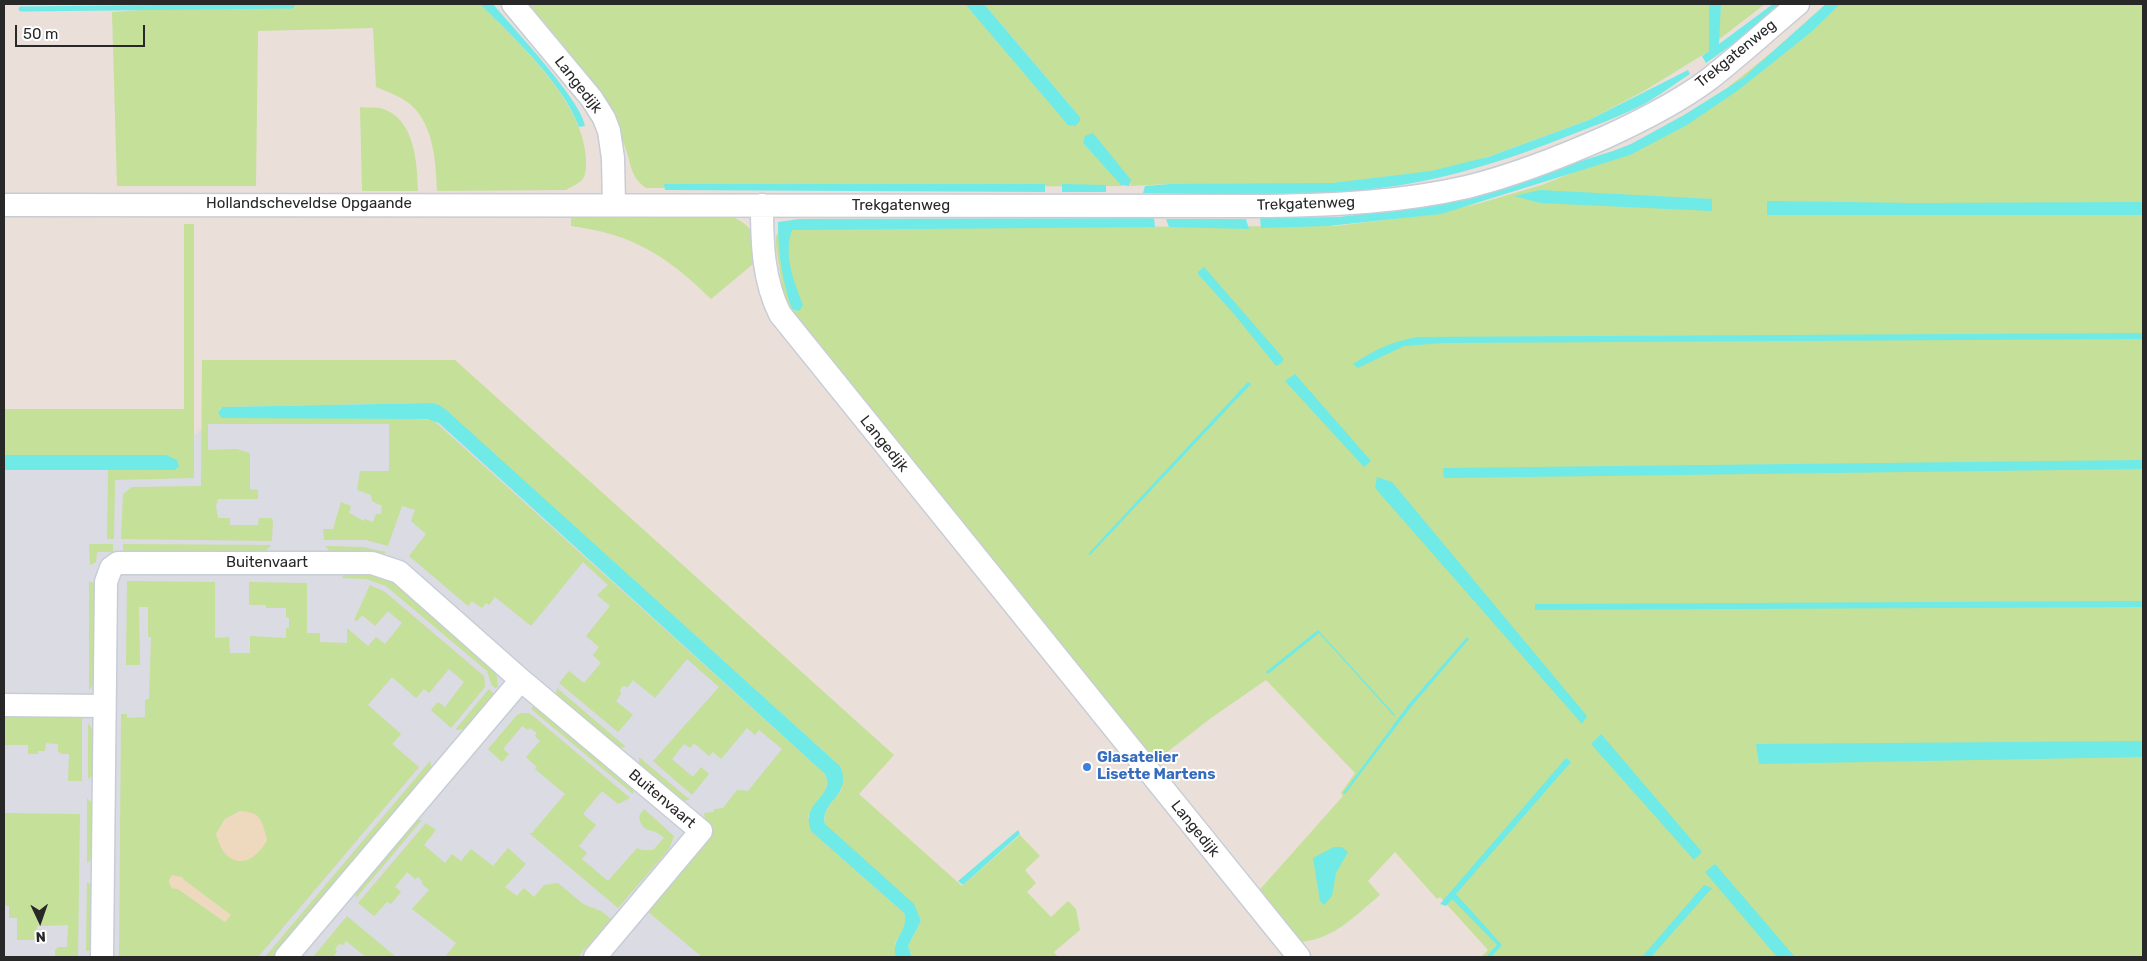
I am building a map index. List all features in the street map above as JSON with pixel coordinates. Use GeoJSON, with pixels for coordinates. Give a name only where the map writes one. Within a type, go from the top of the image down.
{"type":"FeatureCollection","features":[{"type":"Feature","properties":{"kind":"street","name":"Langedijk"},"geometry":{"type":"LineString","coordinates":[[513,4],[588,94],[604,118],[609,131],[613,158],[614,205]]}},
{"type":"Feature","properties":{"kind":"street","name":"Trekgatenweg"},"geometry":{"type":"LineString","coordinates":[[762,205],[1326,205],[1382,201],[1468,187],[1519,172],[1573,152],[1642,120],[1708,80],[1798,4]]}},
{"type":"Feature","properties":{"kind":"street","name":"Hollandscheveldse Opgaande"},"geometry":{"type":"LineString","coordinates":[[4,205],[614,205]]}},
{"type":"Feature","properties":{"kind":"street"},"geometry":{"type":"LineString","coordinates":[[614,205],[762,205]]}},
{"type":"Feature","properties":{"kind":"street","name":"Langedijk"},"geometry":{"type":"LineString","coordinates":[[762,205],[765,269],[770,292],[780,314],[1299,957]]}},
{"type":"Feature","properties":{"kind":"street","name":"Buitenvaart"},"geometry":{"type":"LineString","coordinates":[[102,957],[106,582],[111,568],[118,563],[372,563],[399,572],[521,680],[701,831],[595,957]]}},
{"type":"Feature","properties":{"kind":"street"},"geometry":{"type":"LineString","coordinates":[[286,957],[521,680]]}},
{"type":"Feature","properties":{"kind":"street"},"geometry":{"type":"LineString","coordinates":[[4,705],[104,706]]}},
{"type":"Feature","properties":{"kind":"shaded area"},"geometry":{"type":"Polygon","coordinates":[[[223,411],[432,412],[838,774],[907,957],[4,957],[4,462],[162,462],[223,411]]]}},
{"type":"Feature","properties":{"kind":"green space"},"geometry":{"type":"Polygon","coordinates":[[[287,4],[480,4],[546,74],[574,115],[582,137],[586,158],[584,178],[566,190],[437,191],[433,149],[422,118],[408,102],[376,87],[373,28],[258,31],[256,186],[117,186],[112,12],[171,8],[287,6],[287,4]]]}},
{"type":"Feature","properties":{"kind":"green space"},"geometry":{"type":"Polygon","coordinates":[[[529,4],[965,4],[1068,124],[1073,126],[1080,117],[984,4],[1765,4],[1713,44],[1709,51],[1644,91],[1589,120],[1462,165],[1422,173],[1346,184],[1170,184],[1129,186],[1131,184],[1083,143],[1123,186],[646,188],[633,173],[626,149],[610,110],[592,82],[529,4]]]}},
{"type":"Feature","properties":{"kind":"green space"},"geometry":{"type":"Polygon","coordinates":[[[1826,4],[2143,4],[2143,957],[1481,957],[1488,950],[1440,897],[1437,899],[1395,852],[1368,881],[1380,895],[1335,931],[1313,940],[1301,942],[1255,895],[1343,796],[1341,793],[1355,773],[1266,680],[1211,718],[1153,763],[795,320],[783,292],[776,236],[783,228],[1335,226],[1419,216],[1477,204],[1542,185],[1609,158],[1716,97],[1772,52],[1826,4]]]}},
{"type":"Feature","properties":{"kind":"green space"},"geometry":{"type":"Polygon","coordinates":[[[360,107],[380,108],[392,113],[401,121],[412,142],[415,154],[418,191],[362,191],[360,107]]]}},
{"type":"Feature","properties":{"kind":"green space"},"geometry":{"type":"Polygon","coordinates":[[[574,213],[731,216],[745,224],[752,233],[756,244],[758,260],[711,299],[664,259],[648,249],[613,235],[571,226],[571,218],[574,213]]]}},
{"type":"Feature","properties":{"kind":"green space"},"geometry":{"type":"Polygon","coordinates":[[[184,224],[194,224],[194,478],[115,480],[114,539],[107,539],[108,470],[174,470],[166,455],[4,455],[4,409],[184,409],[184,224]]]}},
{"type":"Feature","properties":{"kind":"green space"},"geometry":{"type":"Polygon","coordinates":[[[202,360],[455,360],[894,755],[859,794],[962,886],[1020,835],[1040,856],[1025,870],[1036,883],[1027,892],[1051,917],[1068,901],[1076,909],[1080,930],[1054,952],[1058,957],[912,957],[908,946],[921,921],[855,852],[825,824],[827,809],[842,789],[840,766],[648,593],[431,403],[222,407],[220,409],[433,420],[825,774],[827,785],[825,790],[808,816],[812,832],[904,913],[905,921],[902,932],[895,943],[896,957],[702,957],[646,910],[712,830],[706,825],[704,813],[723,808],[737,790],[748,791],[782,749],[759,730],[755,735],[747,728],[721,759],[713,752],[709,756],[694,743],[690,748],[684,744],[672,759],[693,777],[701,767],[709,774],[692,795],[653,761],[719,687],[687,659],[655,698],[633,680],[628,687],[623,686],[620,690],[621,694],[616,701],[633,715],[618,732],[559,683],[569,671],[584,683],[601,663],[593,655],[599,647],[586,636],[610,606],[597,595],[608,585],[583,562],[531,626],[495,597],[489,605],[486,603],[482,608],[472,601],[468,606],[409,556],[426,534],[411,521],[415,510],[402,506],[388,546],[366,540],[324,540],[323,529],[333,529],[341,502],[351,506],[349,513],[364,521],[365,519],[373,522],[376,514],[381,514],[382,506],[372,501],[371,495],[357,490],[360,471],[389,471],[389,424],[208,424],[208,450],[237,449],[250,453],[250,489],[258,490],[258,499],[218,499],[216,506],[218,518],[230,518],[230,525],[258,525],[259,518],[271,518],[273,521],[272,541],[121,539],[123,494],[132,487],[201,486],[202,360]]]}},
{"type":"Feature","properties":{"kind":"green space"},"geometry":{"type":"Polygon","coordinates":[[[89,544],[113,544],[113,552],[97,552],[96,562],[90,565],[89,544]]]}},
{"type":"Feature","properties":{"kind":"green space"},"geometry":{"type":"Polygon","coordinates":[[[123,544],[271,545],[265,552],[123,552],[123,544]]]}},
{"type":"Feature","properties":{"kind":"green space"},"geometry":{"type":"Polygon","coordinates":[[[325,546],[363,547],[386,552],[382,555],[332,553],[325,546]]]}},
{"type":"Feature","properties":{"kind":"green space"},"geometry":{"type":"Polygon","coordinates":[[[357,570],[391,580],[496,671],[498,687],[495,688],[491,684],[487,671],[386,586],[366,579],[342,578],[344,574],[357,570]]]}},
{"type":"Feature","properties":{"kind":"green space"},"geometry":{"type":"Polygon","coordinates":[[[89,581],[97,585],[96,679],[89,691],[89,581]]]}},
{"type":"Feature","properties":{"kind":"green space"},"geometry":{"type":"Polygon","coordinates":[[[127,581],[215,582],[215,638],[229,637],[230,653],[250,653],[250,636],[286,638],[286,628],[289,628],[286,608],[266,608],[266,605],[249,605],[249,582],[307,583],[307,633],[320,633],[320,642],[347,643],[347,628],[368,646],[376,637],[385,644],[402,623],[388,611],[375,626],[362,615],[357,621],[354,620],[370,585],[385,592],[484,676],[485,687],[451,728],[431,710],[438,702],[445,707],[464,682],[449,669],[429,693],[424,689],[416,698],[392,677],[368,705],[401,734],[392,744],[419,767],[258,957],[119,957],[121,714],[127,714],[127,718],[145,717],[145,700],[149,699],[151,637],[148,637],[148,607],[139,607],[140,665],[126,665],[127,581]],[[240,811],[225,819],[216,834],[223,851],[228,856],[240,811]],[[182,877],[172,888],[178,889],[225,922],[231,915],[182,877]]]}},
{"type":"Feature","properties":{"kind":"green space"},"geometry":{"type":"Polygon","coordinates":[[[557,688],[626,747],[617,748],[556,696],[557,688]]]}},
{"type":"Feature","properties":{"kind":"green space"},"geometry":{"type":"Polygon","coordinates":[[[489,689],[495,695],[466,729],[455,730],[489,689]]]}},
{"type":"Feature","properties":{"kind":"green space"},"geometry":{"type":"Polygon","coordinates":[[[535,704],[634,788],[633,794],[531,709],[535,704]]]}},
{"type":"Feature","properties":{"kind":"green space"},"geometry":{"type":"Polygon","coordinates":[[[521,713],[532,715],[630,798],[618,804],[602,791],[583,814],[596,825],[579,846],[587,853],[582,859],[608,881],[637,848],[653,850],[664,838],[656,832],[645,829],[640,822],[639,816],[644,809],[674,836],[669,849],[618,908],[529,833],[532,833],[565,794],[535,769],[537,767],[526,757],[540,741],[535,736],[537,733],[530,728],[528,730],[522,726],[503,749],[509,754],[502,762],[488,749],[517,715],[521,713]]]}},
{"type":"Feature","properties":{"kind":"green space"},"geometry":{"type":"Polygon","coordinates":[[[4,714],[82,717],[82,781],[68,781],[69,754],[61,754],[58,751],[58,744],[46,743],[45,751],[38,751],[38,754],[28,754],[28,745],[4,745],[4,714]]]}},
{"type":"Feature","properties":{"kind":"green space"},"geometry":{"type":"Polygon","coordinates":[[[88,723],[95,733],[95,773],[88,779],[88,723]]]}},
{"type":"Feature","properties":{"kind":"green space"},"geometry":{"type":"Polygon","coordinates":[[[639,757],[690,800],[681,801],[639,765],[639,757]]]}},
{"type":"Feature","properties":{"kind":"green space"},"geometry":{"type":"Polygon","coordinates":[[[430,761],[432,770],[275,957],[265,957],[430,761]]]}},
{"type":"Feature","properties":{"kind":"green space"},"geometry":{"type":"Polygon","coordinates":[[[87,798],[93,804],[94,856],[87,863],[87,798]]]}},
{"type":"Feature","properties":{"kind":"green space"},"geometry":{"type":"Polygon","coordinates":[[[4,813],[80,814],[78,957],[55,957],[55,950],[58,947],[67,947],[68,925],[37,926],[37,940],[17,940],[17,918],[9,918],[9,906],[4,905],[4,813]]]}},
{"type":"Feature","properties":{"kind":"green space"},"geometry":{"type":"Polygon","coordinates":[[[417,820],[422,820],[356,898],[355,891],[417,820]]]}},
{"type":"Feature","properties":{"kind":"green space"},"geometry":{"type":"Polygon","coordinates":[[[426,823],[436,830],[424,845],[445,863],[452,854],[461,861],[471,849],[493,866],[508,848],[526,864],[505,887],[517,896],[524,888],[534,897],[544,885],[558,883],[583,904],[601,911],[611,919],[578,957],[445,957],[456,943],[412,909],[429,890],[418,877],[415,879],[407,872],[395,887],[401,892],[391,904],[387,902],[374,916],[358,903],[426,823]]]}},
{"type":"Feature","properties":{"kind":"green space"},"geometry":{"type":"Polygon","coordinates":[[[87,882],[93,886],[92,950],[86,951],[87,882]]]}},
{"type":"Feature","properties":{"kind":"green space"},"geometry":{"type":"Polygon","coordinates":[[[347,916],[396,957],[366,957],[346,941],[343,945],[339,944],[335,949],[337,952],[333,957],[313,957],[347,916]]]}},
{"type":"Feature","properties":{"kind":"sand"},"geometry":{"type":"Polygon","coordinates":[[[240,811],[253,813],[260,819],[267,840],[254,856],[248,860],[236,861],[224,852],[216,834],[225,819],[240,811]]]}},
{"type":"Feature","properties":{"kind":"sand"},"geometry":{"type":"Polygon","coordinates":[[[172,875],[182,877],[231,915],[225,922],[178,889],[172,888],[169,881],[172,875]]]}},
{"type":"Feature","properties":{"kind":"water"},"geometry":{"type":"Polygon","coordinates":[[[480,4],[493,4],[530,46],[560,82],[581,115],[585,126],[579,127],[561,94],[536,61],[480,4]]]}},
{"type":"Feature","properties":{"kind":"water"},"geometry":{"type":"Polygon","coordinates":[[[965,4],[984,4],[1080,117],[1080,121],[1075,126],[1068,125],[965,4]]]}},
{"type":"Feature","properties":{"kind":"water"},"geometry":{"type":"Polygon","coordinates":[[[1709,4],[1721,4],[1719,44],[1773,4],[1784,4],[1763,23],[1706,63],[1702,56],[1709,51],[1709,4]]]}},
{"type":"Feature","properties":{"kind":"water"},"geometry":{"type":"Polygon","coordinates":[[[1826,4],[1840,4],[1810,33],[1737,91],[1687,125],[1630,155],[1441,214],[1328,226],[1261,228],[1260,218],[1339,217],[1444,204],[1631,144],[1684,115],[1743,78],[1826,4]]]}},
{"type":"Feature","properties":{"kind":"water"},"geometry":{"type":"Polygon","coordinates":[[[1688,70],[1690,74],[1652,100],[1610,120],[1500,161],[1424,181],[1373,189],[1316,194],[1143,193],[1145,186],[1170,184],[1333,183],[1431,171],[1488,157],[1589,120],[1688,70]]]}},
{"type":"Feature","properties":{"kind":"water"},"geometry":{"type":"Polygon","coordinates":[[[1093,133],[1131,180],[1129,186],[1121,185],[1083,143],[1085,136],[1093,133]]]}},
{"type":"Feature","properties":{"kind":"water"},"geometry":{"type":"Polygon","coordinates":[[[664,184],[1045,184],[1045,192],[665,190],[664,184]]]}},
{"type":"Feature","properties":{"kind":"water"},"geometry":{"type":"Polygon","coordinates":[[[1062,184],[1106,185],[1106,192],[1062,192],[1062,184]]]}},
{"type":"Feature","properties":{"kind":"water"},"geometry":{"type":"Polygon","coordinates":[[[1540,190],[1712,199],[1712,211],[1540,203],[1514,196],[1540,190]]]}},
{"type":"Feature","properties":{"kind":"water"},"geometry":{"type":"Polygon","coordinates":[[[1767,201],[1916,203],[2143,202],[2143,215],[1767,215],[1767,201]]]}},
{"type":"Feature","properties":{"kind":"water"},"geometry":{"type":"Polygon","coordinates":[[[1154,218],[1155,227],[792,230],[789,259],[793,278],[803,305],[799,311],[792,309],[781,266],[778,222],[799,219],[1154,218]]]}},
{"type":"Feature","properties":{"kind":"water"},"geometry":{"type":"Polygon","coordinates":[[[1166,219],[1246,219],[1249,229],[1169,227],[1166,219]]]}},
{"type":"Feature","properties":{"kind":"water"},"geometry":{"type":"Polygon","coordinates":[[[1204,267],[1284,359],[1280,364],[1276,366],[1234,314],[1198,274],[1204,267]]]}},
{"type":"Feature","properties":{"kind":"water"},"geometry":{"type":"Polygon","coordinates":[[[2143,333],[2143,339],[1444,343],[1404,346],[1358,368],[1353,364],[1368,354],[1384,347],[1418,337],[2143,333]]]}},
{"type":"Feature","properties":{"kind":"water"},"geometry":{"type":"Polygon","coordinates":[[[1295,374],[1371,461],[1364,467],[1285,381],[1295,374]]]}},
{"type":"Feature","properties":{"kind":"water"},"geometry":{"type":"Polygon","coordinates":[[[1248,382],[1251,384],[1090,555],[1088,554],[1248,382]]]}},
{"type":"Feature","properties":{"kind":"water"},"geometry":{"type":"Polygon","coordinates":[[[431,403],[445,409],[840,766],[843,776],[842,785],[840,792],[827,809],[825,824],[914,904],[921,921],[908,946],[912,957],[896,957],[896,945],[904,925],[904,913],[812,832],[809,822],[810,814],[826,789],[825,774],[439,423],[427,419],[222,418],[218,413],[222,407],[431,403]]]}},
{"type":"Feature","properties":{"kind":"water"},"geometry":{"type":"Polygon","coordinates":[[[4,455],[166,455],[177,460],[179,467],[174,470],[4,470],[4,455]]]}},
{"type":"Feature","properties":{"kind":"water"},"geometry":{"type":"Polygon","coordinates":[[[2143,460],[2143,469],[1444,478],[1443,468],[2143,460]]]}},
{"type":"Feature","properties":{"kind":"water"},"geometry":{"type":"Polygon","coordinates":[[[1377,477],[1392,482],[1587,716],[1582,724],[1375,488],[1377,477]]]}},
{"type":"Feature","properties":{"kind":"water"},"geometry":{"type":"Polygon","coordinates":[[[2143,601],[2143,607],[1535,610],[1535,604],[2143,601]]]}},
{"type":"Feature","properties":{"kind":"water"},"geometry":{"type":"Polygon","coordinates":[[[1318,630],[1394,716],[1319,633],[1268,674],[1266,672],[1318,630]]]}},
{"type":"Feature","properties":{"kind":"water"},"geometry":{"type":"Polygon","coordinates":[[[1467,637],[1469,639],[1411,707],[1345,794],[1343,793],[1409,704],[1467,637]]]}},
{"type":"Feature","properties":{"kind":"water"},"geometry":{"type":"Polygon","coordinates":[[[1601,734],[1702,852],[1694,860],[1591,744],[1601,734]]]}},
{"type":"Feature","properties":{"kind":"water"},"geometry":{"type":"Polygon","coordinates":[[[2143,741],[2143,757],[1759,764],[1756,744],[2143,741]]]}},
{"type":"Feature","properties":{"kind":"water"},"geometry":{"type":"Polygon","coordinates":[[[1566,758],[1571,762],[1456,894],[1502,945],[1491,957],[1486,957],[1497,945],[1452,899],[1446,906],[1440,904],[1566,758]]]}},
{"type":"Feature","properties":{"kind":"water"},"geometry":{"type":"Polygon","coordinates":[[[1018,830],[1020,834],[963,885],[958,881],[1018,830]]]}},
{"type":"Feature","properties":{"kind":"water"},"geometry":{"type":"Polygon","coordinates":[[[1334,847],[1342,847],[1348,852],[1336,873],[1332,896],[1324,905],[1320,901],[1313,858],[1334,847]]]}},
{"type":"Feature","properties":{"kind":"water"},"geometry":{"type":"Polygon","coordinates":[[[1715,864],[1795,957],[1777,957],[1705,872],[1715,864]]]}},
{"type":"Feature","properties":{"kind":"water"},"geometry":{"type":"Polygon","coordinates":[[[1704,885],[1712,888],[1651,957],[1642,957],[1704,885]]]}},
{"type":"Feature","properties":{"kind":"waterway"},"geometry":{"type":"LineString","coordinates":[[21,9],[292,6],[292,4]]}},
{"type":"Feature","properties":{"kind":"place","name":"Glasatelier Lisette Martens"},"geometry":{"type":"Point","coordinates":[1087,767]}}]}
